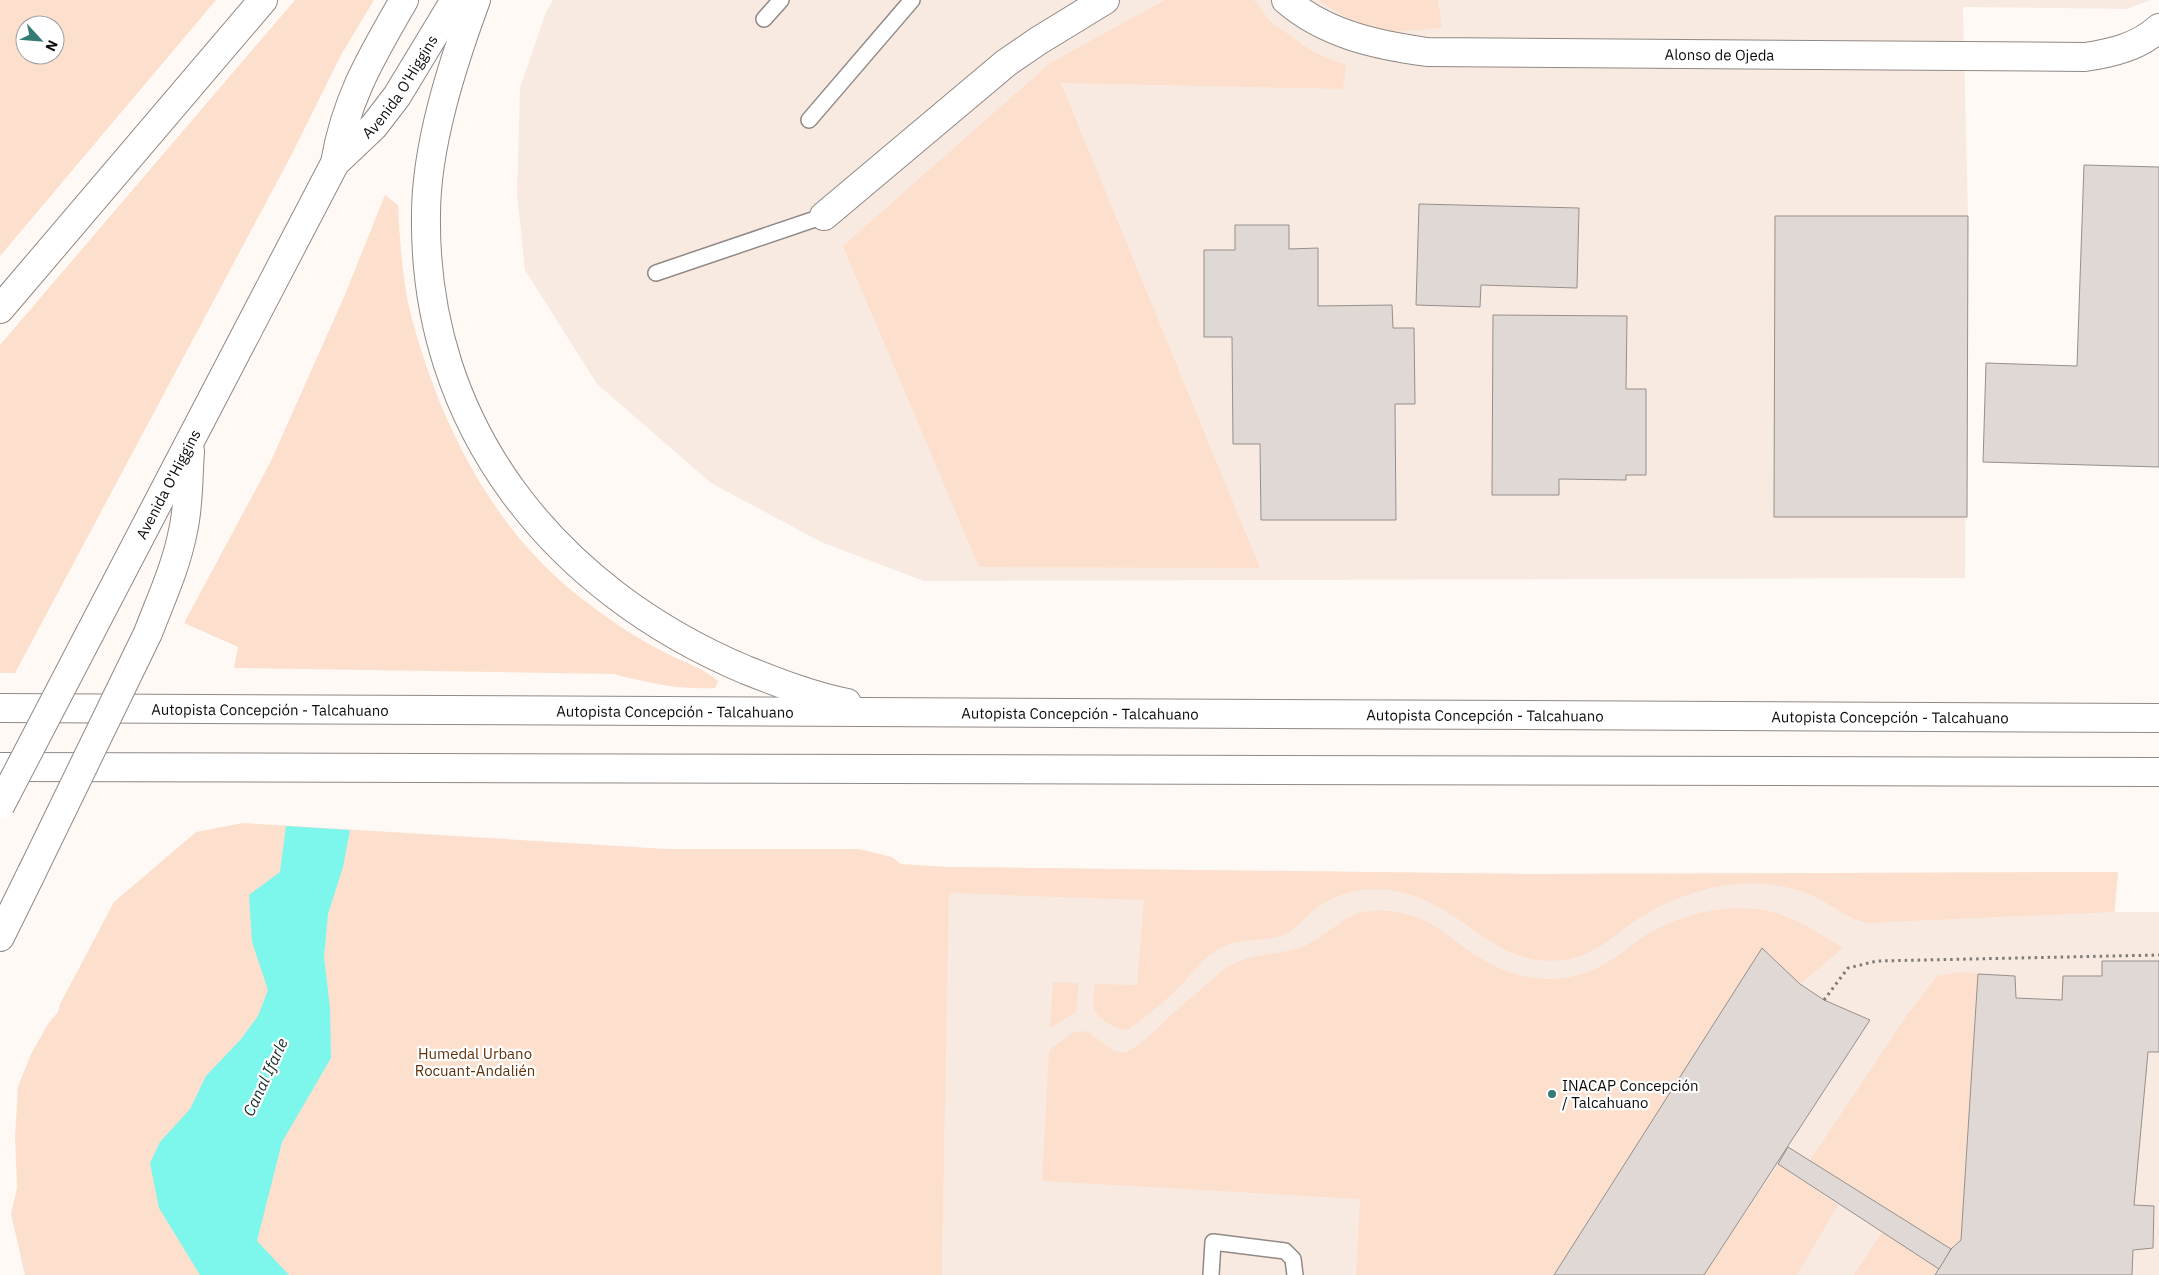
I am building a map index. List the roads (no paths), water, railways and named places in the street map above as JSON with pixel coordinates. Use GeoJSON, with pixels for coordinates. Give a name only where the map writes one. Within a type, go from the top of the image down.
{"type":"FeatureCollection","features":[{"type":"Feature","properties":{"kind":"main road"},"geometry":{"type":"LineString","coordinates":[[0,309],[264,0]]}},
{"type":"Feature","properties":{"kind":"main road","name":"Avenida O'Higgins"},"geometry":{"type":"LineString","coordinates":[[0,806],[335,163],[340,134],[348,106],[362,73],[404,0]]}},
{"type":"Feature","properties":{"kind":"main road","name":"Avenida O'Higgins"},"geometry":{"type":"LineString","coordinates":[[335,163],[374,126],[397,96],[455,0]]}},
{"type":"Feature","properties":{"kind":"main road"},"geometry":{"type":"LineString","coordinates":[[476,0],[436,134],[429,174],[426,214],[427,255],[432,300],[442,345],[457,389],[475,431],[500,474],[530,515],[563,552],[601,585],[646,617],[720,659],[775,682],[832,700],[890,713]]}},
{"type":"Feature","properties":{"kind":"main road"},"geometry":{"type":"LineString","coordinates":[[824,216],[1006,63],[1038,40],[1105,0]]}},
{"type":"Feature","properties":{"kind":"main road","name":"Alonso de Ojeda"},"geometry":{"type":"LineString","coordinates":[[1286,0],[1320,23],[1354,38],[1390,47],[1427,52],[2085,57],[2120,51],[2136,44],[2159,28]]}},
{"type":"Feature","properties":{"kind":"main road"},"geometry":{"type":"LineString","coordinates":[[0,937],[148,633],[175,566],[184,530],[188,499],[190,443]]}},
{"type":"Feature","properties":{"kind":"main road","name":"Autopista Concepción - Talcahuano"},"geometry":{"type":"LineString","coordinates":[[0,708],[2159,718]]}},
{"type":"Feature","properties":{"kind":"main road"},"geometry":{"type":"LineString","coordinates":[[0,767],[2159,772]]}},
{"type":"Feature","properties":{"kind":"lane"},"geometry":{"type":"LineString","coordinates":[[764,20],[781,0]]}},
{"type":"Feature","properties":{"kind":"lane"},"geometry":{"type":"LineString","coordinates":[[809,120],[912,0]]}},
{"type":"Feature","properties":{"kind":"lane"},"geometry":{"type":"LineString","coordinates":[[656,273],[824,216]]}},
{"type":"Feature","properties":{"kind":"lane"},"geometry":{"type":"LineString","coordinates":[[1211,1275],[1213,1242],[1285,1251],[1293,1260],[1295,1275]]}},
{"type":"Feature","properties":{"kind":"water","name":"Canal Ifarle"},"geometry":{"type":"Polygon","coordinates":[[[286,826],[350,830],[343,867],[328,914],[324,957],[330,1008],[331,1058],[282,1142],[257,1241],[289,1275],[200,1275],[159,1208],[150,1163],[160,1142],[190,1109],[206,1076],[241,1039],[258,1016],[268,990],[252,942],[249,895],[280,872],[286,826]]]}},
{"type":"Feature","properties":{"kind":"place","name":"INACAP Concepción / Talcahuano"},"geometry":{"type":"Point","coordinates":[1552,1094]}},
{"type":"Feature","properties":{"kind":"park label","name":"Humedal Urbano Rocuant-Andalién"},"geometry":{"type":"Point","coordinates":[475,1062]}}]}
